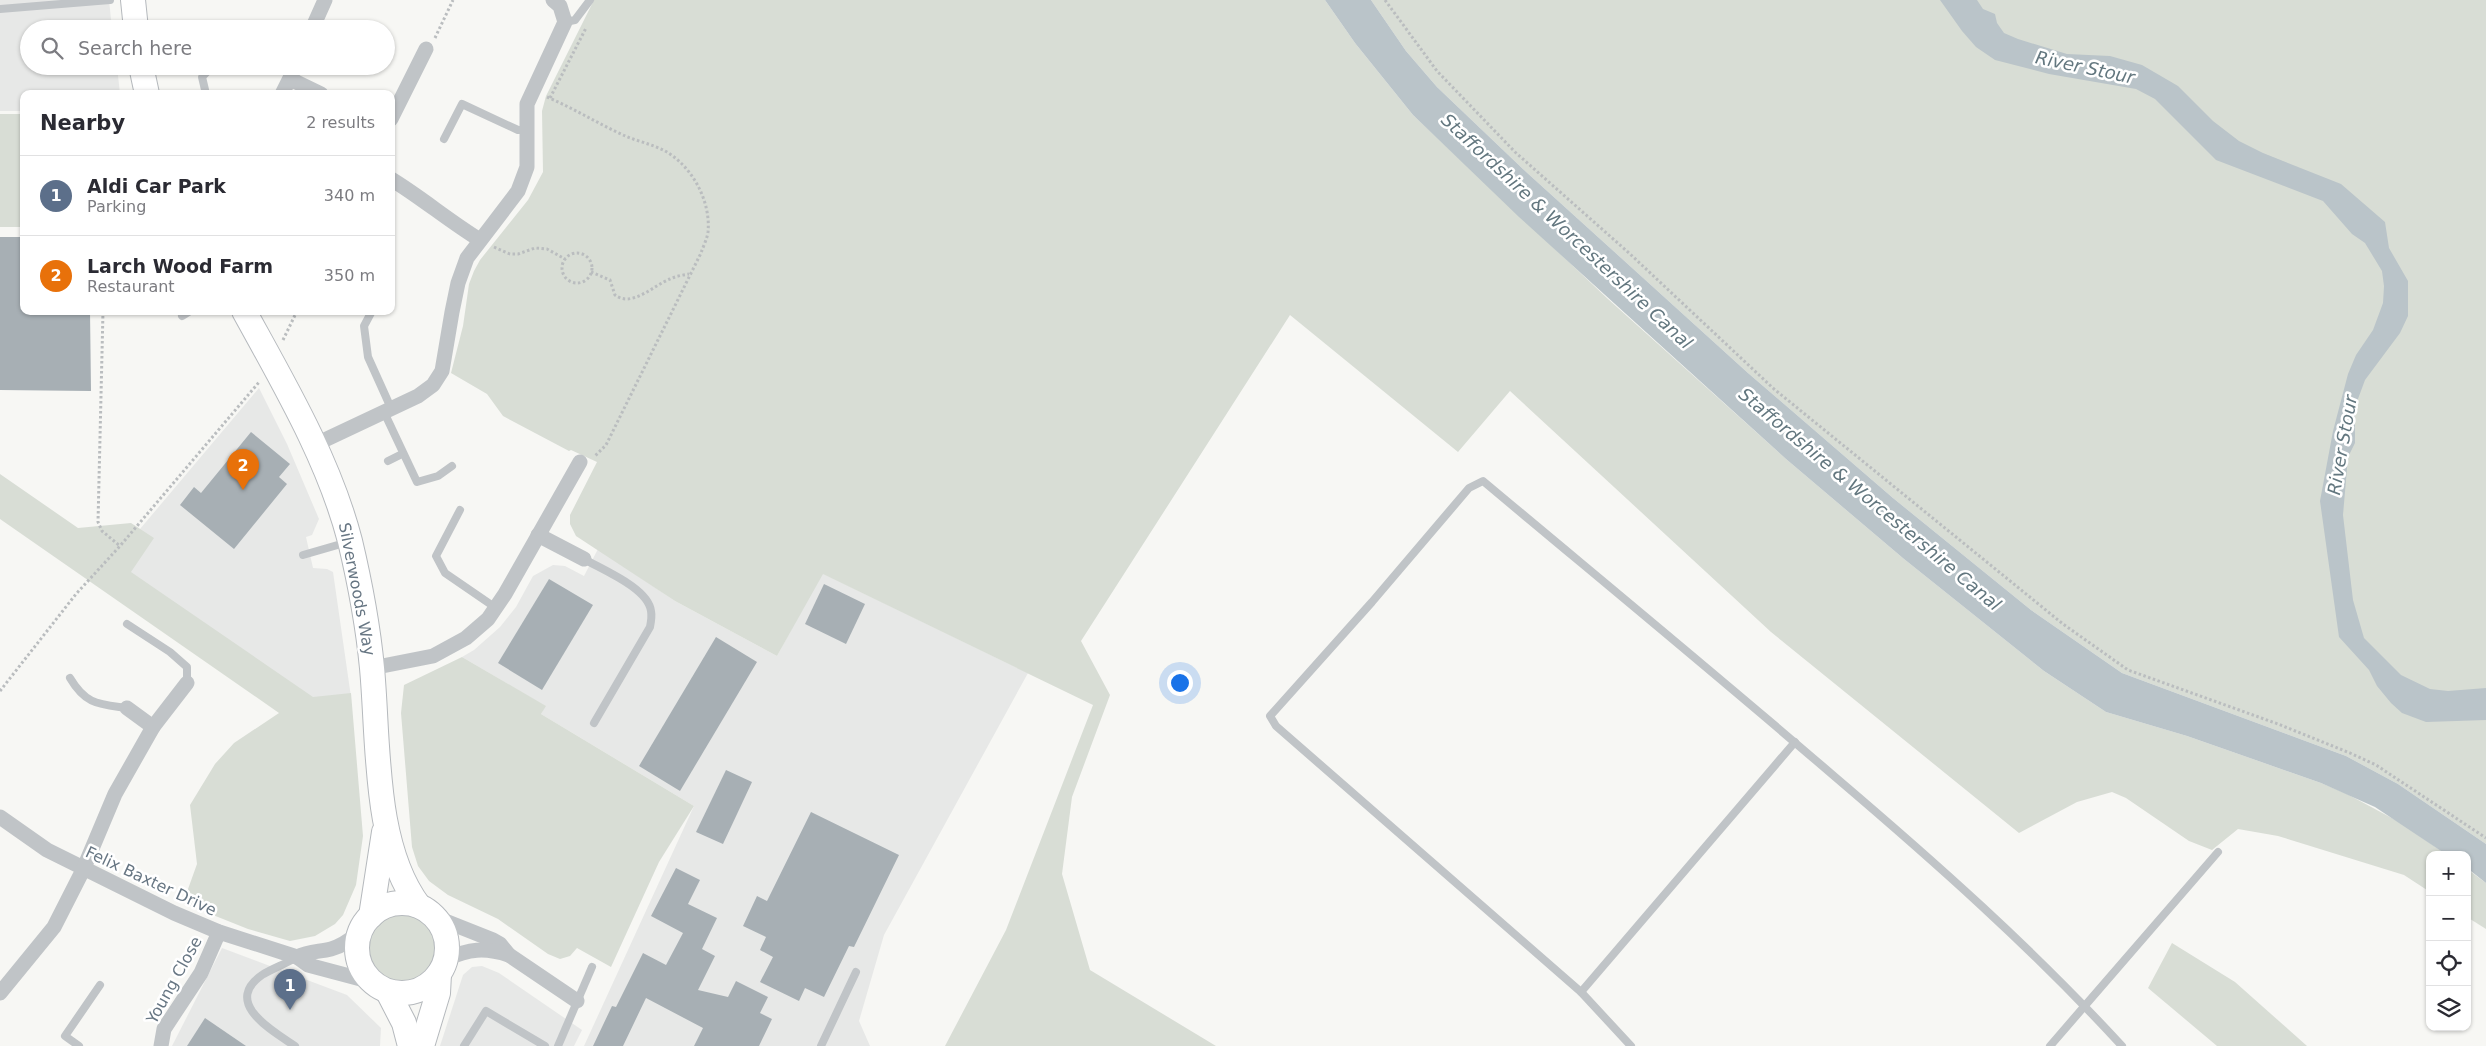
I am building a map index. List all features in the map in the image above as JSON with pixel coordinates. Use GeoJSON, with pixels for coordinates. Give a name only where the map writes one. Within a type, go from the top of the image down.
{"type":"FeatureCollection","features":[{"type":"Feature","properties":{"kind":"main road"},"geometry":{"type":"LineString","coordinates":[[133,0],[135,20]]}},
{"type":"Feature","properties":{"kind":"main road"},"geometry":{"type":"LineString","coordinates":[[143,75],[146,90]]}},
{"type":"Feature","properties":{"kind":"main road","name":"Silverwoods Way"},"geometry":{"type":"LineString","coordinates":[[246,315],[314,445],[342,515],[350,541],[372,668],[385,828],[400,876],[408,892],[427,912]]}},
{"type":"Feature","properties":{"kind":"main road","name":"Silverwoods Way"},"geometry":{"type":"LineString","coordinates":[[365,924],[378,875],[381,840],[385,828]]}},
{"type":"Feature","properties":{"kind":"main road"},"geometry":{"type":"LineString","coordinates":[[410,1046],[404,1023],[380,987],[359,963],[356,948],[365,924],[393,904],[427,912],[446,937],[438,993],[422,1046]]}},
{"type":"Feature","properties":{"kind":"main road"},"geometry":{"type":"LineString","coordinates":[[380,987],[412,993],[427,986],[443,967]]}},
{"type":"Feature","properties":{"kind":"street"},"geometry":{"type":"LineString","coordinates":[[316,20],[325,0]]}},
{"type":"Feature","properties":{"kind":"street"},"geometry":{"type":"LineString","coordinates":[[314,445],[418,396],[433,384],[442,371],[458,283],[468,258],[521,185],[527,167],[527,104],[565,22],[560,6],[553,0]]}},
{"type":"Feature","properties":{"kind":"street"},"geometry":{"type":"LineString","coordinates":[[395,111],[426,49]]}},
{"type":"Feature","properties":{"kind":"street"},"geometry":{"type":"LineString","coordinates":[[284,90],[292,75]]}},
{"type":"Feature","properties":{"kind":"street"},"geometry":{"type":"LineString","coordinates":[[296,75],[316,90]]}},
{"type":"Feature","properties":{"kind":"street"},"geometry":{"type":"LineString","coordinates":[[395,181],[424,199],[445,218],[480,240]]}},
{"type":"Feature","properties":{"kind":"street"},"geometry":{"type":"LineString","coordinates":[[372,668],[433,656],[466,638],[488,619],[580,462]]}},
{"type":"Feature","properties":{"kind":"street"},"geometry":{"type":"LineString","coordinates":[[538,535],[584,560]]}},
{"type":"Feature","properties":{"kind":"street"},"geometry":{"type":"LineString","coordinates":[[0,993],[54,927],[83,870],[115,794],[153,727],[188,684]]}},
{"type":"Feature","properties":{"kind":"street"},"geometry":{"type":"LineString","coordinates":[[127,708],[153,727]]}},
{"type":"Feature","properties":{"kind":"street","name":"Felix Baxter Drive"},"geometry":{"type":"LineString","coordinates":[[0,817],[47,850],[83,870],[174,913],[219,932],[297,957],[308,965],[380,987]]}},
{"type":"Feature","properties":{"kind":"street"},"geometry":{"type":"LineString","coordinates":[[427,912],[500,944],[509,955],[578,1001]]}},
{"type":"Feature","properties":{"kind":"street"},"geometry":{"type":"LineString","coordinates":[[297,957],[308,951],[338,946],[365,924]]}},
{"type":"Feature","properties":{"kind":"street","name":"Young Close"},"geometry":{"type":"LineString","coordinates":[[161,1046],[164,1029],[201,973],[219,932]]}},
{"type":"Feature","properties":{"kind":"street"},"geometry":{"type":"LineString","coordinates":[[443,967],[466,950],[477,949],[509,955]]}},
{"type":"Feature","properties":{"kind":"lane"},"geometry":{"type":"LineString","coordinates":[[0,9],[110,0]]}},
{"type":"Feature","properties":{"kind":"lane"},"geometry":{"type":"LineString","coordinates":[[565,22],[575,20],[590,0]]}},
{"type":"Feature","properties":{"kind":"lane"},"geometry":{"type":"LineString","coordinates":[[204,75],[202,77],[205,90]]}},
{"type":"Feature","properties":{"kind":"lane"},"geometry":{"type":"LineString","coordinates":[[444,139],[462,104],[518,130],[527,130]]}},
{"type":"Feature","properties":{"kind":"lane"},"geometry":{"type":"LineString","coordinates":[[370,315],[364,326],[368,357],[402,454],[417,482],[438,476],[452,466]]}},
{"type":"Feature","properties":{"kind":"lane"},"geometry":{"type":"LineString","coordinates":[[388,461],[402,454]]}},
{"type":"Feature","properties":{"kind":"lane"},"geometry":{"type":"LineString","coordinates":[[1631,1046],[1581,992],[1276,726],[1270,716],[1372,602],[1469,488],[1483,481],[1795,742],[1963,886],[2084,1005],[2122,1046]]}},
{"type":"Feature","properties":{"kind":"lane"},"geometry":{"type":"LineString","coordinates":[[460,510],[436,556],[445,573],[496,608]]}},
{"type":"Feature","properties":{"kind":"lane"},"geometry":{"type":"LineString","coordinates":[[303,555],[350,541]]}},
{"type":"Feature","properties":{"kind":"lane"},"geometry":{"type":"LineString","coordinates":[[584,560],[632,586],[644,596],[651,610],[650,627],[594,723]]}},
{"type":"Feature","properties":{"kind":"lane"},"geometry":{"type":"LineString","coordinates":[[127,624],[170,652],[187,667],[188,684]]}},
{"type":"Feature","properties":{"kind":"lane"},"geometry":{"type":"LineString","coordinates":[[70,678],[79,694],[95,704],[127,708]]}},
{"type":"Feature","properties":{"kind":"lane"},"geometry":{"type":"LineString","coordinates":[[1581,992],[1795,742]]}},
{"type":"Feature","properties":{"kind":"lane"},"geometry":{"type":"LineString","coordinates":[[2050,1046],[2218,852]]}},
{"type":"Feature","properties":{"kind":"lane"},"geometry":{"type":"LineString","coordinates":[[295,1046],[260,1021],[250,1010],[247,998],[251,988],[261,976],[297,957]]}},
{"type":"Feature","properties":{"kind":"lane"},"geometry":{"type":"LineString","coordinates":[[558,1046],[592,967]]}},
{"type":"Feature","properties":{"kind":"lane"},"geometry":{"type":"LineString","coordinates":[[821,1046],[856,972]]}},
{"type":"Feature","properties":{"kind":"lane"},"geometry":{"type":"LineString","coordinates":[[79,1046],[64,1036],[100,986]]}},
{"type":"Feature","properties":{"kind":"lane"},"geometry":{"type":"LineString","coordinates":[[464,1046],[486,1011],[545,1046]]}},
{"type":"Feature","properties":{"kind":"path"},"geometry":{"type":"LineString","coordinates":[[426,49],[432,43],[453,0]]}},
{"type":"Feature","properties":{"kind":"path"},"geometry":{"type":"LineString","coordinates":[[1385,0],[1437,71],[1515,152],[1629,253],[1774,389],[2063,624],[2128,670],[2278,724],[2367,761],[2423,794],[2486,838]]}},
{"type":"Feature","properties":{"kind":"path"},"geometry":{"type":"LineString","coordinates":[[550,98],[590,21]]}},
{"type":"Feature","properties":{"kind":"path"},"geometry":{"type":"LineString","coordinates":[[533,90],[625,136],[665,151],[675,157],[691,173],[700,190],[708,219],[708,233],[606,445],[591,459],[580,462]]}},
{"type":"Feature","properties":{"kind":"path"},"geometry":{"type":"LineString","coordinates":[[480,240],[510,254],[518,254],[535,248],[546,249],[565,259]]}},
{"type":"Feature","properties":{"kind":"path"},"geometry":{"type":"LineString","coordinates":[[580,254],[589,260],[591,272],[584,281],[571,282],[562,272],[565,259],[570,255],[580,254]]}},
{"type":"Feature","properties":{"kind":"path"},"geometry":{"type":"LineString","coordinates":[[591,272],[610,280],[615,295],[625,300],[640,296],[672,278],[689,274]]}},
{"type":"Feature","properties":{"kind":"path"},"geometry":{"type":"LineString","coordinates":[[103,315],[98,522],[102,531],[120,546]]}},
{"type":"Feature","properties":{"kind":"path"},"geometry":{"type":"LineString","coordinates":[[282,343],[296,315]]}},
{"type":"Feature","properties":{"kind":"path"},"geometry":{"type":"LineString","coordinates":[[0,691],[76,594],[120,546],[257,382],[277,371]]}},
{"type":"Feature","properties":{"kind":"shaded area"},"geometry":{"type":"Polygon","coordinates":[[[0,0],[109,0],[111,20],[20,20],[20,75],[118,75],[120,90],[20,90],[20,111],[0,111],[0,0]]]}},
{"type":"Feature","properties":{"kind":"shaded area"},"geometry":{"type":"Polygon","coordinates":[[[594,0],[1325,0],[1355,43],[1413,115],[1608,299],[1786,459],[1904,559],[2044,671],[2106,712],[2187,736],[2321,783],[2347,794],[2401,823],[2441,851],[2426,851],[2426,889],[2404,875],[2278,836],[2238,829],[2212,850],[2189,841],[2126,798],[2112,792],[2077,802],[2019,833],[1771,632],[1510,391],[1458,452],[1290,315],[1081,641],[1110,695],[1072,797],[1062,874],[1090,970],[1216,1046],[945,1046],[1006,930],[1093,705],[823,574],[777,656],[675,601],[576,536],[570,524],[570,515],[597,462],[571,450],[569,451],[503,416],[487,394],[451,373],[463,326],[469,284],[474,271],[480,260],[528,200],[543,172],[542,111],[546,96],[594,0]]]}},
{"type":"Feature","properties":{"kind":"shaded area"},"geometry":{"type":"Polygon","coordinates":[[[1371,0],[2486,0],[2486,844],[2398,784],[2346,756],[2122,673],[2031,610],[1893,498],[1748,373],[1523,169],[1437,87],[1406,51],[1371,0]]]}},
{"type":"Feature","properties":{"kind":"shaded area"},"geometry":{"type":"Polygon","coordinates":[[[0,114],[20,114],[20,227],[0,227],[0,114]]]}},
{"type":"Feature","properties":{"kind":"shaded area"},"geometry":{"type":"Polygon","coordinates":[[[259,388],[287,444],[319,519],[312,535],[306,537],[313,568],[327,569],[333,572],[351,697],[318,703],[113,561],[259,388]]]}},
{"type":"Feature","properties":{"kind":"shaded area"},"geometry":{"type":"Polygon","coordinates":[[[0,474],[78,528],[131,523],[154,538],[131,572],[313,697],[351,693],[363,836],[356,885],[343,915],[335,924],[315,936],[290,941],[248,929],[183,903],[197,864],[190,805],[215,764],[234,743],[279,713],[0,519],[0,474]]]}},
{"type":"Feature","properties":{"kind":"shaded area"},"geometry":{"type":"Polygon","coordinates":[[[598,549],[675,601],[777,656],[822,573],[1028,673],[884,935],[859,1021],[870,1046],[584,1046],[694,806],[541,714],[545,706],[462,657],[474,650],[500,627],[516,607],[533,576],[553,565],[565,566],[584,576],[598,549]]]}},
{"type":"Feature","properties":{"kind":"shaded area"},"geometry":{"type":"Polygon","coordinates":[[[462,657],[546,706],[541,714],[694,806],[659,862],[611,967],[577,948],[570,956],[560,959],[548,954],[498,919],[448,895],[429,881],[418,866],[412,847],[401,713],[404,685],[462,657]]]}},
{"type":"Feature","properties":{"kind":"shaded area"},"geometry":{"type":"Polygon","coordinates":[[[2471,872],[2486,883],[2486,929],[2471,920],[2471,872]]]}},
{"type":"Feature","properties":{"kind":"shaded area"},"geometry":{"type":"Polygon","coordinates":[[[402,914],[415,917],[426,924],[433,935],[436,948],[433,961],[426,972],[415,979],[402,982],[389,979],[378,972],[371,961],[368,948],[371,935],[378,924],[389,917],[402,914]]]}},
{"type":"Feature","properties":{"kind":"shaded area"},"geometry":{"type":"Polygon","coordinates":[[[2172,943],[2235,982],[2307,1046],[2217,1046],[2148,988],[2172,943]]]}},
{"type":"Feature","properties":{"kind":"shaded area"},"geometry":{"type":"Polygon","coordinates":[[[222,948],[347,995],[381,1028],[380,1046],[172,1046],[222,948]]]}},
{"type":"Feature","properties":{"kind":"shaded area"},"geometry":{"type":"Polygon","coordinates":[[[482,966],[499,973],[582,1030],[574,1046],[440,1046],[463,975],[472,967],[482,966]]]}},
{"type":"Feature","properties":{"kind":"water","name":"Staffordshire & Worcestershire Canal"},"geometry":{"type":"Polygon","coordinates":[[[1325,0],[1371,0],[1406,51],[1437,87],[1523,169],[1748,373],[1893,498],[2031,610],[2122,673],[2346,756],[2398,784],[2486,844],[2486,883],[2471,871],[2471,851],[2441,851],[2375,807],[2321,783],[2187,736],[2106,712],[2044,671],[1904,559],[1786,459],[1519,217],[1413,115],[1355,43],[1325,0]]]}},
{"type":"Feature","properties":{"kind":"water","name":"River Stour"},"geometry":{"type":"Polygon","coordinates":[[[1940,0],[1977,0],[1983,9],[1995,14],[1997,23],[2004,33],[2018,39],[2067,54],[2110,56],[2142,65],[2178,86],[2213,121],[2239,141],[2263,153],[2341,184],[2385,222],[2389,248],[2408,281],[2408,316],[2400,333],[2365,380],[2355,407],[2355,443],[2348,457],[2343,515],[2353,600],[2364,638],[2401,675],[2430,689],[2448,691],[2486,688],[2486,720],[2426,722],[2402,713],[2391,703],[2377,686],[2369,670],[2339,637],[2320,501],[2333,431],[2348,374],[2356,355],[2373,330],[2383,303],[2384,286],[2382,271],[2365,243],[2352,234],[2323,201],[2216,160],[2155,99],[2136,89],[2049,74],[1995,60],[1976,47],[1940,0]]]}},
{"type":"Feature","properties":{"kind":"building"},"geometry":{"type":"Polygon","coordinates":[[[0,237],[20,237],[20,315],[90,315],[91,391],[0,390],[0,237]]]}},
{"type":"Feature","properties":{"kind":"building"},"geometry":{"type":"Polygon","coordinates":[[[251,432],[290,464],[279,477],[287,484],[234,549],[180,505],[194,487],[201,493],[251,432]]]}},
{"type":"Feature","properties":{"kind":"building"},"geometry":{"type":"Polygon","coordinates":[[[549,579],[593,605],[542,690],[498,663],[549,579]]]}},
{"type":"Feature","properties":{"kind":"building"},"geometry":{"type":"Polygon","coordinates":[[[824,584],[865,604],[846,644],[805,624],[824,584]]]}},
{"type":"Feature","properties":{"kind":"building"},"geometry":{"type":"Polygon","coordinates":[[[716,637],[757,662],[680,791],[639,766],[716,637]]]}},
{"type":"Feature","properties":{"kind":"building"},"geometry":{"type":"Polygon","coordinates":[[[726,770],[752,782],[723,844],[696,832],[726,770]]]}},
{"type":"Feature","properties":{"kind":"building"},"geometry":{"type":"Polygon","coordinates":[[[811,812],[899,855],[854,947],[849,946],[824,997],[805,988],[799,1001],[760,982],[773,957],[760,950],[766,937],[743,926],[757,896],[767,901],[811,812]]]}},
{"type":"Feature","properties":{"kind":"building"},"geometry":{"type":"Polygon","coordinates":[[[676,868],[700,880],[688,904],[717,918],[702,949],[715,956],[698,990],[728,997],[736,981],[768,997],[760,1013],[772,1019],[759,1046],[694,1046],[703,1028],[646,998],[623,1046],[593,1046],[612,1006],[616,1007],[643,953],[666,965],[683,933],[651,916],[676,868]]]}},
{"type":"Feature","properties":{"kind":"building"},"geometry":{"type":"Polygon","coordinates":[[[205,1018],[246,1046],[187,1046],[205,1018]]]}},
{"type":"Feature","properties":{"kind":"place","name":"Larch Wood Farm"},"geometry":{"type":"Point","coordinates":[243,490]}},
{"type":"Feature","properties":{"kind":"place","name":"Aldi Car Park"},"geometry":{"type":"Point","coordinates":[290,1010]}}]}
